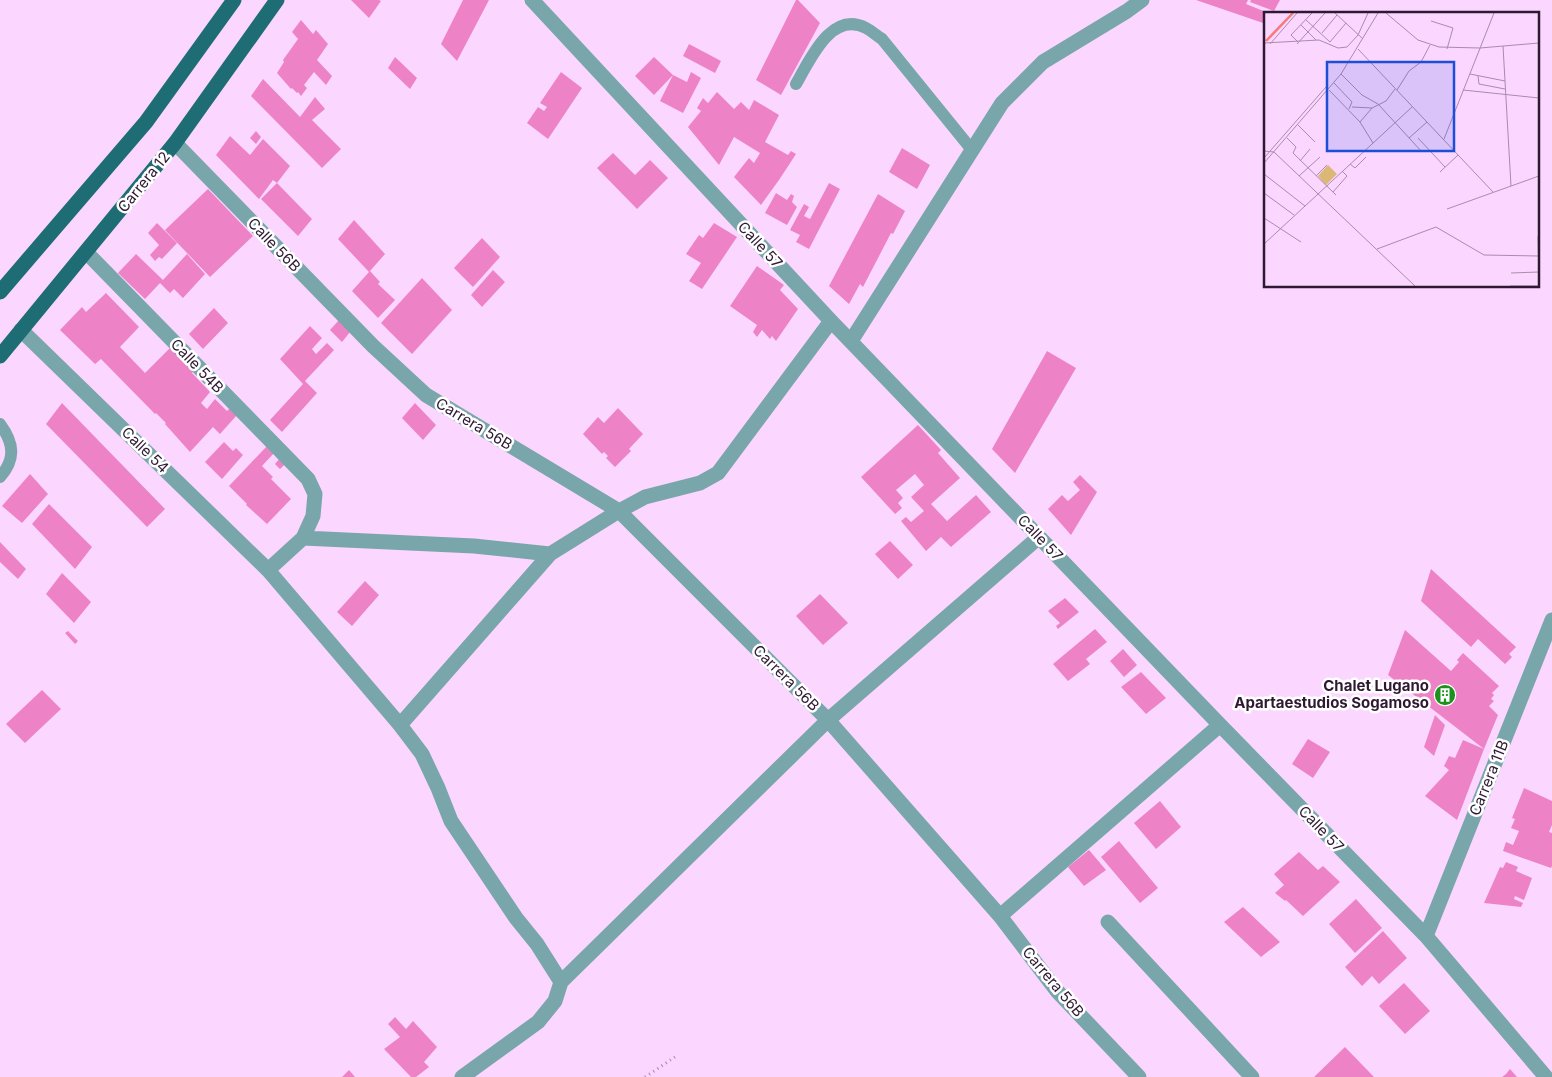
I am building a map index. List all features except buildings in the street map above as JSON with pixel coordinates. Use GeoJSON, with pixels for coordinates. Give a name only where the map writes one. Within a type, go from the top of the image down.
{"type":"FeatureCollection","features":[{"type":"Feature","properties":{"kind":"main road"},"geometry":{"type":"LineString","coordinates":[[0,292],[146,122],[234,0]]}},
{"type":"Feature","properties":{"kind":"main road","name":"Carrera 12"},"geometry":{"type":"LineString","coordinates":[[0,356],[175,144],[277,0]]}},
{"type":"Feature","properties":{"kind":"street","name":"Calle 57"},"geometry":{"type":"LineString","coordinates":[[532,0],[831,321],[1426,936],[1546,1077]]}},
{"type":"Feature","properties":{"kind":"street"},"geometry":{"type":"LineString","coordinates":[[851,341],[1002,103],[1043,62],[1142,0]]}},
{"type":"Feature","properties":{"kind":"street","name":"Calle 56B"},"geometry":{"type":"LineString","coordinates":[[175,144],[373,346]]}},
{"type":"Feature","properties":{"kind":"street","name":"Calle 54B"},"geometry":{"type":"LineString","coordinates":[[86,252],[308,479],[315,494],[313,516],[303,538]]}},
{"type":"Feature","properties":{"kind":"street"},"geometry":{"type":"LineString","coordinates":[[400,725],[550,554],[645,497],[700,483],[718,473],[831,321]]}},
{"type":"Feature","properties":{"kind":"street","name":"Calle 54"},"geometry":{"type":"LineString","coordinates":[[21,330],[268,570],[400,725],[422,754],[438,788],[450,822],[561,982]]}},
{"type":"Feature","properties":{"kind":"street","name":"Carrera 56B"},"geometry":{"type":"LineString","coordinates":[[373,346],[426,395],[619,511],[828,720],[1000,916],[1057,991],[1139,1077]]}},
{"type":"Feature","properties":{"kind":"street"},"geometry":{"type":"LineString","coordinates":[[462,1077],[538,1022],[555,1001],[561,982],[828,720],[1039,537]]}},
{"type":"Feature","properties":{"kind":"street"},"geometry":{"type":"LineString","coordinates":[[268,570],[303,538],[474,546],[550,554]]}},
{"type":"Feature","properties":{"kind":"street","name":"Carrera 11B"},"geometry":{"type":"LineString","coordinates":[[1426,936],[1551,626]]}},
{"type":"Feature","properties":{"kind":"street"},"geometry":{"type":"LineString","coordinates":[[1000,916],[1220,725]]}},
{"type":"Feature","properties":{"kind":"street"},"geometry":{"type":"LineString","coordinates":[[1108,922],[1252,1077]]}},
{"type":"Feature","properties":{"kind":"lane"},"geometry":{"type":"LineString","coordinates":[[796,84],[826,35],[839,26],[853,24],[866,28],[882,40],[972,150]]}},
{"type":"Feature","properties":{"kind":"lane"},"geometry":{"type":"LineString","coordinates":[[0,424],[10,440],[12,458],[0,477]]}},
{"type":"Feature","properties":{"kind":"path"},"geometry":{"type":"LineString","coordinates":[[646,1077],[678,1055]]}},
{"type":"Feature","properties":{"kind":"place","name":"Chalet Lugano Apartaestudios Sogamoso"},"geometry":{"type":"Point","coordinates":[1445,695]}}]}
